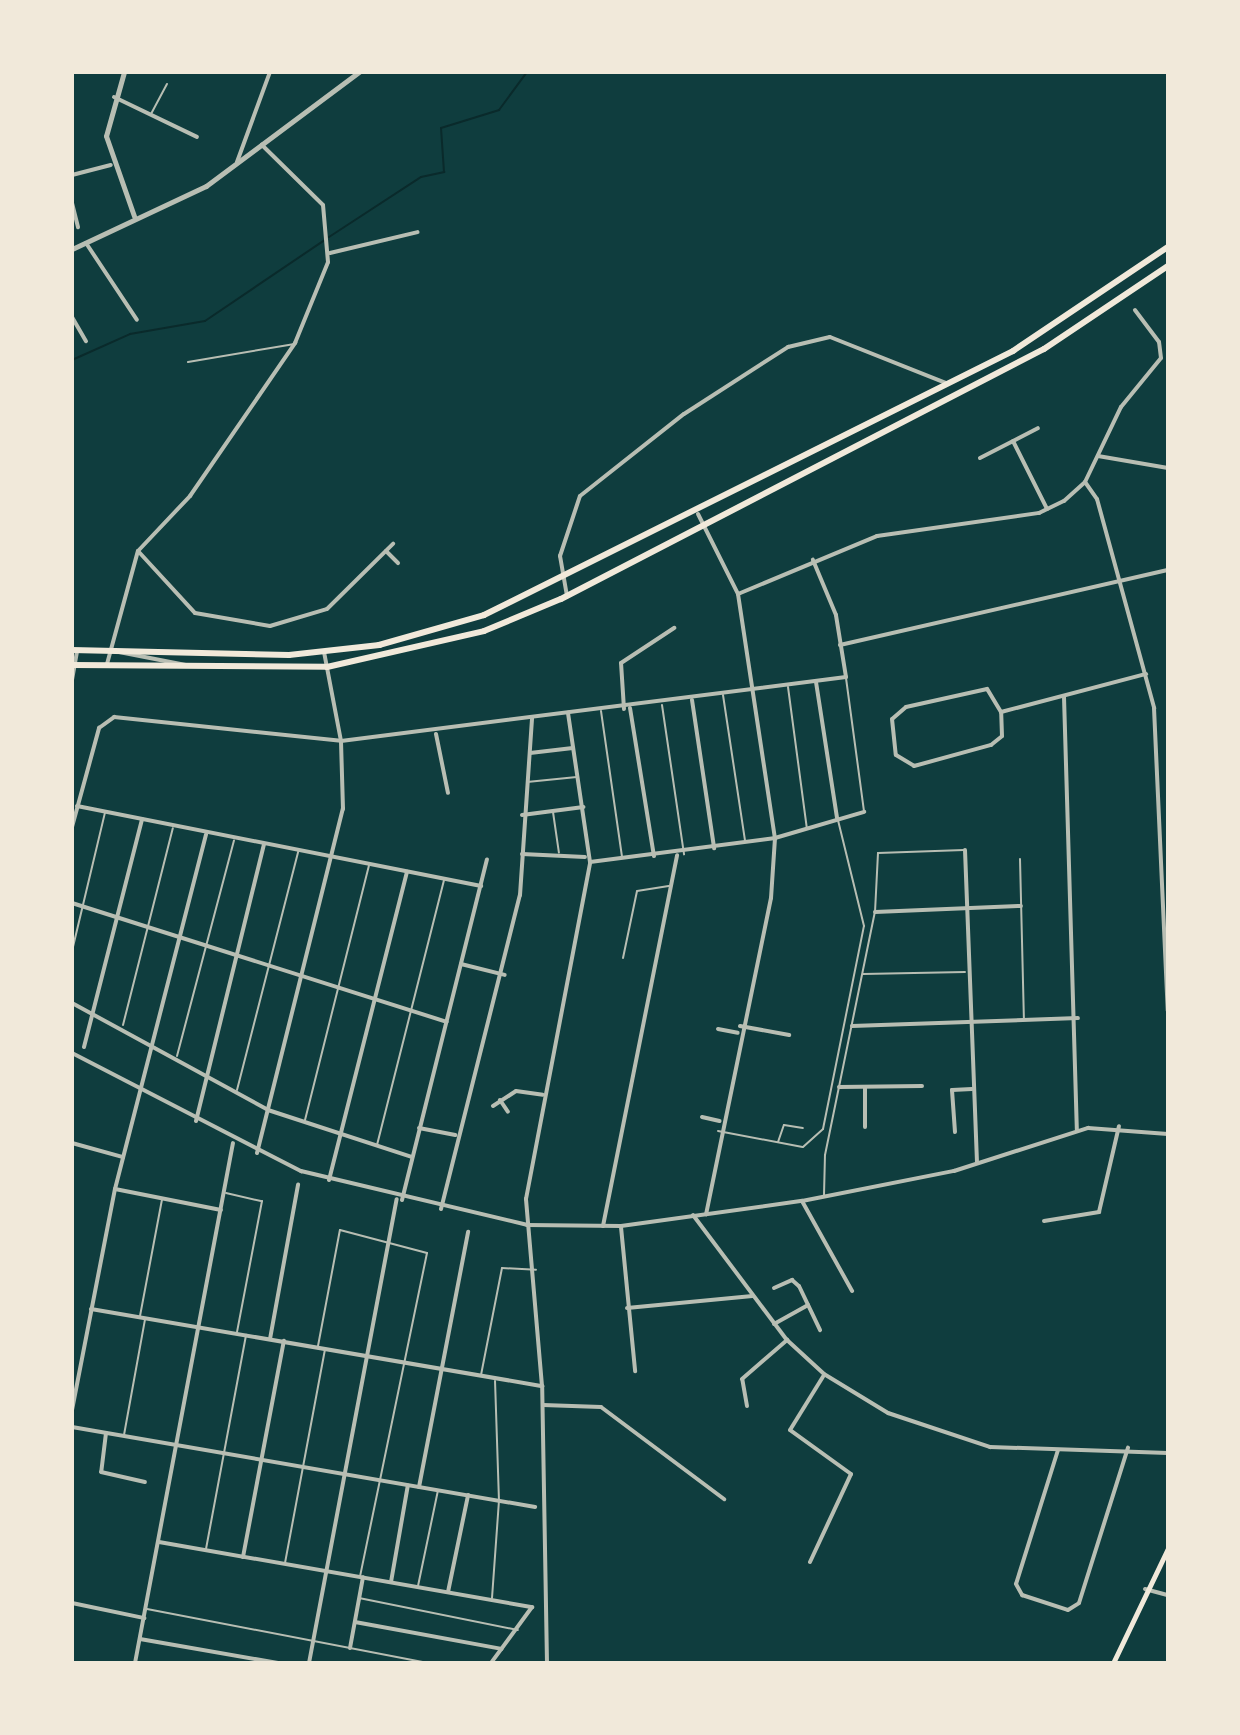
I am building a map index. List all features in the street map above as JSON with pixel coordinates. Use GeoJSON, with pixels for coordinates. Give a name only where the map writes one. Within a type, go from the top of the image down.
{"type":"FeatureCollection","features":[{"type":"Feature","properties":{"kind":"highway"},"geometry":{"type":"LineString","coordinates":[[75,650],[113,649],[261,657],[324,652],[448,627],[561,583],[698,514],[1085,308],[1168,247]]}},
{"type":"Feature","properties":{"kind":"highway"},"geometry":{"type":"LineString","coordinates":[[1148,262],[1157,274]]}},
{"type":"Feature","properties":{"kind":"highway"},"geometry":{"type":"LineString","coordinates":[[73,665],[198,670],[327,667],[447,643],[567,596],[953,396],[1092,320],[1168,266]]}},
{"type":"Feature","properties":{"kind":"highway"},"geometry":{"type":"LineString","coordinates":[[1085,308],[1092,320]]}},
{"type":"Feature","properties":{"kind":"highway"},"geometry":{"type":"LineString","coordinates":[[946,383],[953,396]]}},
{"type":"Feature","properties":{"kind":"main road"},"geometry":{"type":"LineString","coordinates":[[1113,1663],[1145,1589],[1168,1548]]}},
{"type":"Feature","properties":{"kind":"street"},"geometry":{"type":"LineString","coordinates":[[124,72],[114,97],[106,136],[111,165],[134,216]]}},
{"type":"Feature","properties":{"kind":"street"},"geometry":{"type":"LineString","coordinates":[[237,162],[270,72]]}},
{"type":"Feature","properties":{"kind":"street"},"geometry":{"type":"LineString","coordinates":[[72,249],[134,216],[195,192],[359,72]]}},
{"type":"Feature","properties":{"kind":"street"},"geometry":{"type":"LineString","coordinates":[[114,97],[197,137]]}},
{"type":"Feature","properties":{"kind":"street"},"geometry":{"type":"LineString","coordinates":[[107,664],[138,551],[205,477],[295,343],[330,251],[317,195],[262,145]]}},
{"type":"Feature","properties":{"kind":"street"},"geometry":{"type":"LineString","coordinates":[[72,175],[111,165]]}},
{"type":"Feature","properties":{"kind":"street"},"geometry":{"type":"LineString","coordinates":[[72,203],[78,227]]}},
{"type":"Feature","properties":{"kind":"street"},"geometry":{"type":"LineString","coordinates":[[330,251],[418,232]]}},
{"type":"Feature","properties":{"kind":"street"},"geometry":{"type":"LineString","coordinates":[[86,243],[137,320]]}},
{"type":"Feature","properties":{"kind":"street"},"geometry":{"type":"LineString","coordinates":[[738,594],[813,560],[877,536],[1047,509],[1085,482],[1121,407],[1161,358],[1159,342],[1135,310]]}},
{"type":"Feature","properties":{"kind":"street"},"geometry":{"type":"LineString","coordinates":[[72,317],[86,341]]}},
{"type":"Feature","properties":{"kind":"street"},"geometry":{"type":"LineString","coordinates":[[567,596],[561,583],[566,525],[580,496],[684,414],[788,347],[830,337],[946,383]]}},
{"type":"Feature","properties":{"kind":"street"},"geometry":{"type":"LineString","coordinates":[[980,458],[1038,428]]}},
{"type":"Feature","properties":{"kind":"street"},"geometry":{"type":"LineString","coordinates":[[1013,441],[1047,509]]}},
{"type":"Feature","properties":{"kind":"street"},"geometry":{"type":"LineString","coordinates":[[1098,456],[1168,468]]}},
{"type":"Feature","properties":{"kind":"street"},"geometry":{"type":"LineString","coordinates":[[1085,482],[1097,499],[1120,580],[1146,674],[1156,734],[1168,1011]]}},
{"type":"Feature","properties":{"kind":"street"},"geometry":{"type":"LineString","coordinates":[[698,514],[738,594],[775,838],[771,898],[738,1033],[718,1131],[706,1214]]}},
{"type":"Feature","properties":{"kind":"street"},"geometry":{"type":"LineString","coordinates":[[138,551],[195,613],[251,626],[318,614],[393,544]]}},
{"type":"Feature","properties":{"kind":"street"},"geometry":{"type":"LineString","coordinates":[[386,551],[398,563]]}},
{"type":"Feature","properties":{"kind":"street"},"geometry":{"type":"LineString","coordinates":[[72,827],[99,728],[114,717],[341,741],[436,734],[532,718],[662,705],[846,677],[840,645],[813,560]]}},
{"type":"Feature","properties":{"kind":"street"},"geometry":{"type":"LineString","coordinates":[[840,645],[1168,570]]}},
{"type":"Feature","properties":{"kind":"street"},"geometry":{"type":"LineString","coordinates":[[654,857],[621,663],[674,628]]}},
{"type":"Feature","properties":{"kind":"street"},"geometry":{"type":"LineString","coordinates":[[113,649],[129,657],[198,670]]}},
{"type":"Feature","properties":{"kind":"street"},"geometry":{"type":"LineString","coordinates":[[72,680],[75,650]]}},
{"type":"Feature","properties":{"kind":"street"},"geometry":{"type":"LineString","coordinates":[[257,1153],[343,809],[341,741],[324,652]]}},
{"type":"Feature","properties":{"kind":"street"},"geometry":{"type":"LineString","coordinates":[[1001,712],[1146,674]]}},
{"type":"Feature","properties":{"kind":"street"},"geometry":{"type":"LineString","coordinates":[[816,682],[837,819]]}},
{"type":"Feature","properties":{"kind":"street"},"geometry":{"type":"LineString","coordinates":[[987,689],[1001,712],[1002,736],[991,745],[914,766],[896,755],[892,719],[906,707],[987,689]]}},
{"type":"Feature","properties":{"kind":"street"},"geometry":{"type":"LineString","coordinates":[[1064,697],[1078,1018],[1077,1131]]}},
{"type":"Feature","properties":{"kind":"street"},"geometry":{"type":"LineString","coordinates":[[692,700],[714,848]]}},
{"type":"Feature","properties":{"kind":"street"},"geometry":{"type":"LineString","coordinates":[[547,1663],[543,1405],[536,1270],[527,1225],[543,1095],[588,859],[568,713]]}},
{"type":"Feature","properties":{"kind":"street"},"geometry":{"type":"LineString","coordinates":[[441,1209],[455,1135],[505,975],[522,854],[522,815],[532,718]]}},
{"type":"Feature","properties":{"kind":"street"},"geometry":{"type":"LineString","coordinates":[[436,734],[448,793]]}},
{"type":"Feature","properties":{"kind":"street"},"geometry":{"type":"LineString","coordinates":[[530,753],[573,748]]}},
{"type":"Feature","properties":{"kind":"street"},"geometry":{"type":"LineString","coordinates":[[77,806],[206,834],[481,886]]}},
{"type":"Feature","properties":{"kind":"street"},"geometry":{"type":"LineString","coordinates":[[522,815],[583,807]]}},
{"type":"Feature","properties":{"kind":"street"},"geometry":{"type":"LineString","coordinates":[[522,854],[623,860],[677,855],[775,838],[864,812]]}},
{"type":"Feature","properties":{"kind":"street"},"geometry":{"type":"LineString","coordinates":[[81,1057],[142,819]]}},
{"type":"Feature","properties":{"kind":"street"},"geometry":{"type":"LineString","coordinates":[[72,1410],[115,1189],[206,834]]}},
{"type":"Feature","properties":{"kind":"street"},"geometry":{"type":"LineString","coordinates":[[196,1121],[205,1074],[264,844]]}},
{"type":"Feature","properties":{"kind":"street"},"geometry":{"type":"LineString","coordinates":[[965,850],[965,972],[978,1165]]}},
{"type":"Feature","properties":{"kind":"street"},"geometry":{"type":"LineString","coordinates":[[603,1226],[677,855]]}},
{"type":"Feature","properties":{"kind":"street"},"geometry":{"type":"LineString","coordinates":[[309,1663],[388,1242],[487,859]]}},
{"type":"Feature","properties":{"kind":"street"},"geometry":{"type":"LineString","coordinates":[[329,1180],[407,872]]}},
{"type":"Feature","properties":{"kind":"street"},"geometry":{"type":"LineString","coordinates":[[72,903],[447,1022]]}},
{"type":"Feature","properties":{"kind":"street"},"geometry":{"type":"LineString","coordinates":[[875,912],[1021,906]]}},
{"type":"Feature","properties":{"kind":"street"},"geometry":{"type":"LineString","coordinates":[[461,964],[505,975]]}},
{"type":"Feature","properties":{"kind":"street"},"geometry":{"type":"LineString","coordinates":[[72,1003],[123,1025],[268,1110],[412,1157]]}},
{"type":"Feature","properties":{"kind":"street"},"geometry":{"type":"LineString","coordinates":[[852,1026],[1078,1018]]}},
{"type":"Feature","properties":{"kind":"street"},"geometry":{"type":"LineString","coordinates":[[740,1026],[789,1035]]}},
{"type":"Feature","properties":{"kind":"street"},"geometry":{"type":"LineString","coordinates":[[718,1029],[738,1033]]}},
{"type":"Feature","properties":{"kind":"street"},"geometry":{"type":"LineString","coordinates":[[72,1053],[257,1153],[329,1180],[399,1199],[527,1225],[621,1226],[802,1201],[978,1165],[1077,1131],[1119,1126],[1167,1133]]}},
{"type":"Feature","properties":{"kind":"street"},"geometry":{"type":"LineString","coordinates":[[839,1087],[922,1086]]}},
{"type":"Feature","properties":{"kind":"street"},"geometry":{"type":"LineString","coordinates":[[865,1087],[865,1127]]}},
{"type":"Feature","properties":{"kind":"street"},"geometry":{"type":"LineString","coordinates":[[955,1132],[952,1090],[972,1089]]}},
{"type":"Feature","properties":{"kind":"street"},"geometry":{"type":"LineString","coordinates":[[493,1106],[516,1091],[543,1095]]}},
{"type":"Feature","properties":{"kind":"street"},"geometry":{"type":"LineString","coordinates":[[500,1100],[508,1112]]}},
{"type":"Feature","properties":{"kind":"street"},"geometry":{"type":"LineString","coordinates":[[702,1117],[720,1121]]}},
{"type":"Feature","properties":{"kind":"street"},"geometry":{"type":"LineString","coordinates":[[1044,1221],[1099,1212],[1119,1126]]}},
{"type":"Feature","properties":{"kind":"street"},"geometry":{"type":"LineString","coordinates":[[419,1128],[455,1135]]}},
{"type":"Feature","properties":{"kind":"street"},"geometry":{"type":"LineString","coordinates":[[135,1663],[201,1327],[233,1142]]}},
{"type":"Feature","properties":{"kind":"street"},"geometry":{"type":"LineString","coordinates":[[72,1143],[123,1157]]}},
{"type":"Feature","properties":{"kind":"street"},"geometry":{"type":"LineString","coordinates":[[270,1339],[298,1185]]}},
{"type":"Feature","properties":{"kind":"street"},"geometry":{"type":"LineString","coordinates":[[115,1189],[221,1210]]}},
{"type":"Feature","properties":{"kind":"street"},"geometry":{"type":"LineString","coordinates":[[802,1201],[852,1291]]}},
{"type":"Feature","properties":{"kind":"street"},"geometry":{"type":"LineString","coordinates":[[693,1215],[787,1340],[824,1374],[935,1431],[990,1447],[1058,1450],[1128,1448],[1168,1453]]}},
{"type":"Feature","properties":{"kind":"street"},"geometry":{"type":"LineString","coordinates":[[621,1226],[626,1308],[635,1371]]}},
{"type":"Feature","properties":{"kind":"street"},"geometry":{"type":"LineString","coordinates":[[419,1487],[468,1232]]}},
{"type":"Feature","properties":{"kind":"street"},"geometry":{"type":"LineString","coordinates":[[774,1288],[792,1280],[820,1330]]}},
{"type":"Feature","properties":{"kind":"street"},"geometry":{"type":"LineString","coordinates":[[626,1308],[752,1296]]}},
{"type":"Feature","properties":{"kind":"street"},"geometry":{"type":"LineString","coordinates":[[774,1324],[808,1305]]}},
{"type":"Feature","properties":{"kind":"street"},"geometry":{"type":"LineString","coordinates":[[91,1308],[542,1386]]}},
{"type":"Feature","properties":{"kind":"street"},"geometry":{"type":"LineString","coordinates":[[747,1406],[742,1379],[787,1340]]}},
{"type":"Feature","properties":{"kind":"street"},"geometry":{"type":"LineString","coordinates":[[243,1557],[284,1341]]}},
{"type":"Feature","properties":{"kind":"street"},"geometry":{"type":"LineString","coordinates":[[810,1562],[851,1474],[790,1430],[824,1374]]}},
{"type":"Feature","properties":{"kind":"street"},"geometry":{"type":"LineString","coordinates":[[543,1405],[601,1407],[724,1499]]}},
{"type":"Feature","properties":{"kind":"street"},"geometry":{"type":"LineString","coordinates":[[72,1427],[535,1507]]}},
{"type":"Feature","properties":{"kind":"street"},"geometry":{"type":"LineString","coordinates":[[106,1433],[101,1472],[145,1482]]}},
{"type":"Feature","properties":{"kind":"street"},"geometry":{"type":"LineString","coordinates":[[1058,1450],[1016,1584],[1022,1595],[1068,1610],[1079,1603],[1128,1448]]}},
{"type":"Feature","properties":{"kind":"street"},"geometry":{"type":"LineString","coordinates":[[391,1582],[408,1485]]}},
{"type":"Feature","properties":{"kind":"street"},"geometry":{"type":"LineString","coordinates":[[448,1592],[468,1495]]}},
{"type":"Feature","properties":{"kind":"street"},"geometry":{"type":"LineString","coordinates":[[159,1542],[530,1606],[518,1630],[491,1663]]}},
{"type":"Feature","properties":{"kind":"street"},"geometry":{"type":"LineString","coordinates":[[350,1648],[361,1577]]}},
{"type":"Feature","properties":{"kind":"street"},"geometry":{"type":"LineString","coordinates":[[1145,1589],[1168,1595]]}},
{"type":"Feature","properties":{"kind":"street"},"geometry":{"type":"LineString","coordinates":[[72,1603],[144,1618]]}},
{"type":"Feature","properties":{"kind":"street"},"geometry":{"type":"LineString","coordinates":[[355,1622],[503,1649]]}},
{"type":"Feature","properties":{"kind":"street"},"geometry":{"type":"LineString","coordinates":[[140,1639],[278,1663]]}},
{"type":"Feature","properties":{"kind":"lane"},"geometry":{"type":"LineString","coordinates":[[151,115],[167,84]]}},
{"type":"Feature","properties":{"kind":"lane"},"geometry":{"type":"LineString","coordinates":[[188,362],[295,343]]}},
{"type":"Feature","properties":{"kind":"lane"},"geometry":{"type":"LineString","coordinates":[[846,677],[864,812]]}},
{"type":"Feature","properties":{"kind":"lane"},"geometry":{"type":"LineString","coordinates":[[788,687],[807,829]]}},
{"type":"Feature","properties":{"kind":"lane"},"geometry":{"type":"LineString","coordinates":[[723,695],[745,843]]}},
{"type":"Feature","properties":{"kind":"lane"},"geometry":{"type":"LineString","coordinates":[[662,705],[684,854]]}},
{"type":"Feature","properties":{"kind":"lane"},"geometry":{"type":"LineString","coordinates":[[601,711],[623,860]]}},
{"type":"Feature","properties":{"kind":"lane"},"geometry":{"type":"LineString","coordinates":[[526,782],[578,777]]}},
{"type":"Feature","properties":{"kind":"lane"},"geometry":{"type":"LineString","coordinates":[[72,951],[105,811]]}},
{"type":"Feature","properties":{"kind":"lane"},"geometry":{"type":"LineString","coordinates":[[553,811],[559,855]]}},
{"type":"Feature","properties":{"kind":"lane"},"geometry":{"type":"LineString","coordinates":[[718,1131],[803,1147],[823,1129],[864,926],[837,819]]}},
{"type":"Feature","properties":{"kind":"lane"},"geometry":{"type":"LineString","coordinates":[[123,1025],[173,827]]}},
{"type":"Feature","properties":{"kind":"lane"},"geometry":{"type":"LineString","coordinates":[[177,1056],[235,838]]}},
{"type":"Feature","properties":{"kind":"lane"},"geometry":{"type":"LineString","coordinates":[[824,1196],[839,1087],[875,912],[878,853],[965,850]]}},
{"type":"Feature","properties":{"kind":"lane"},"geometry":{"type":"LineString","coordinates":[[237,1093],[298,851]]}},
{"type":"Feature","properties":{"kind":"lane"},"geometry":{"type":"LineString","coordinates":[[1020,859],[1024,1020]]}},
{"type":"Feature","properties":{"kind":"lane"},"geometry":{"type":"LineString","coordinates":[[305,1122],[369,865]]}},
{"type":"Feature","properties":{"kind":"lane"},"geometry":{"type":"LineString","coordinates":[[376,1146],[444,879]]}},
{"type":"Feature","properties":{"kind":"lane"},"geometry":{"type":"LineString","coordinates":[[623,958],[637,891],[670,886]]}},
{"type":"Feature","properties":{"kind":"lane"},"geometry":{"type":"LineString","coordinates":[[862,974],[965,972]]}},
{"type":"Feature","properties":{"kind":"lane"},"geometry":{"type":"LineString","coordinates":[[778,1142],[784,1125],[803,1128]]}},
{"type":"Feature","properties":{"kind":"lane"},"geometry":{"type":"LineString","coordinates":[[224,1193],[262,1201],[237,1334]]}},
{"type":"Feature","properties":{"kind":"lane"},"geometry":{"type":"LineString","coordinates":[[124,1436],[162,1198]]}},
{"type":"Feature","properties":{"kind":"lane"},"geometry":{"type":"LineString","coordinates":[[318,1347],[340,1230],[427,1253],[361,1577]]}},
{"type":"Feature","properties":{"kind":"lane"},"geometry":{"type":"LineString","coordinates":[[481,1375],[502,1268],[536,1270]]}},
{"type":"Feature","properties":{"kind":"lane"},"geometry":{"type":"LineString","coordinates":[[205,1550],[247,1335]]}},
{"type":"Feature","properties":{"kind":"lane"},"geometry":{"type":"LineString","coordinates":[[285,1564],[325,1349]]}},
{"type":"Feature","properties":{"kind":"lane"},"geometry":{"type":"LineString","coordinates":[[492,1600],[499,1501],[495,1378]]}},
{"type":"Feature","properties":{"kind":"lane"},"geometry":{"type":"LineString","coordinates":[[418,1587],[438,1490]]}},
{"type":"Feature","properties":{"kind":"lane"},"geometry":{"type":"LineString","coordinates":[[359,1598],[518,1630]]}},
{"type":"Feature","properties":{"kind":"lane"},"geometry":{"type":"LineString","coordinates":[[146,1608],[428,1663]]}},
{"type":"Feature","properties":{"kind":"lane"},"geometry":{"type":"LineString","coordinates":[[536,1663],[547,1663]]}},
{"type":"Feature","properties":{"kind":"waterway"},"geometry":{"type":"LineString","coordinates":[[329,237],[421,177],[444,172],[441,128],[499,110],[527,72]]}},
{"type":"Feature","properties":{"kind":"waterway"},"geometry":{"type":"LineString","coordinates":[[72,360],[130,334],[205,321],[323,241]]}}]}
